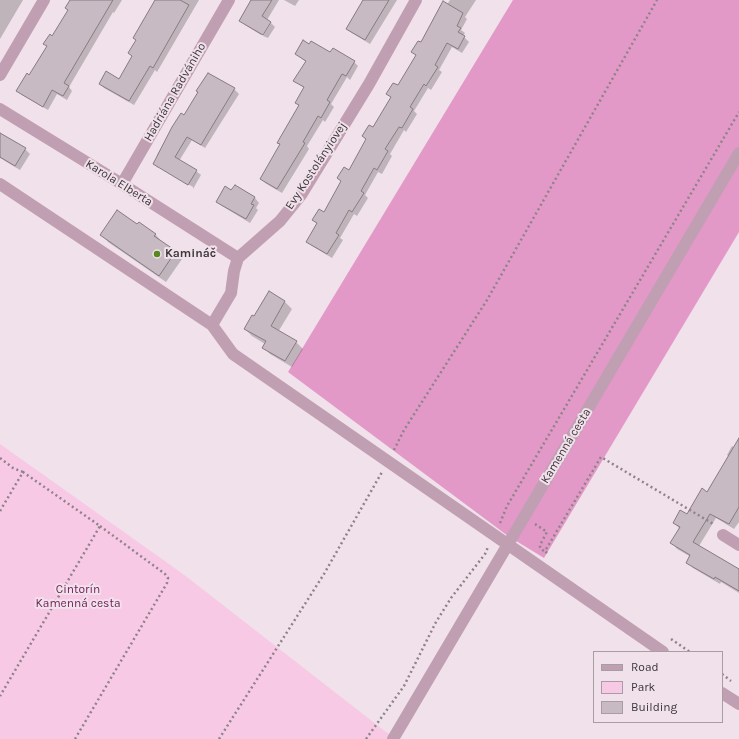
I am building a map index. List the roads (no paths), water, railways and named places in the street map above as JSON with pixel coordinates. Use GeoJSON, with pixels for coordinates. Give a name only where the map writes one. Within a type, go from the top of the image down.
{"type":"FeatureCollection","features":[{"type":"Feature","properties":{"kind":"street"},"geometry":{"type":"LineString","coordinates":[[0,75],[44,0]]}},
{"type":"Feature","properties":{"kind":"street","name":"Hadriána Radvániho"},"geometry":{"type":"LineString","coordinates":[[122,184],[229,0]]}},
{"type":"Feature","properties":{"kind":"street","name":"Evy Kostolányiovej"},"geometry":{"type":"LineString","coordinates":[[238,258],[280,221],[301,195],[369,84],[416,0]]}},
{"type":"Feature","properties":{"kind":"street","name":"Karola Elberta"},"geometry":{"type":"LineString","coordinates":[[0,109],[238,258]]}},
{"type":"Feature","properties":{"kind":"street","name":"Kamenná cesta"},"geometry":{"type":"LineString","coordinates":[[393,739],[739,153]]}},
{"type":"Feature","properties":{"kind":"street"},"geometry":{"type":"LineString","coordinates":[[0,184],[212,325],[233,354],[662,651]]}},
{"type":"Feature","properties":{"kind":"street"},"geometry":{"type":"LineString","coordinates":[[212,325],[231,293],[234,271],[238,258]]}},
{"type":"Feature","properties":{"kind":"street"},"geometry":{"type":"LineString","coordinates":[[722,535],[739,545]]}},
{"type":"Feature","properties":{"kind":"street"},"geometry":{"type":"LineString","coordinates":[[723,694],[739,704]]}},
{"type":"Feature","properties":{"kind":"place","name":"Kamináč"},"geometry":{"type":"Point","coordinates":[157,254]}},
{"type":"Feature","properties":{"kind":"park label","name":"Cintorín Kamenná cesta"},"geometry":{"type":"Point","coordinates":[78,597]}}]}
